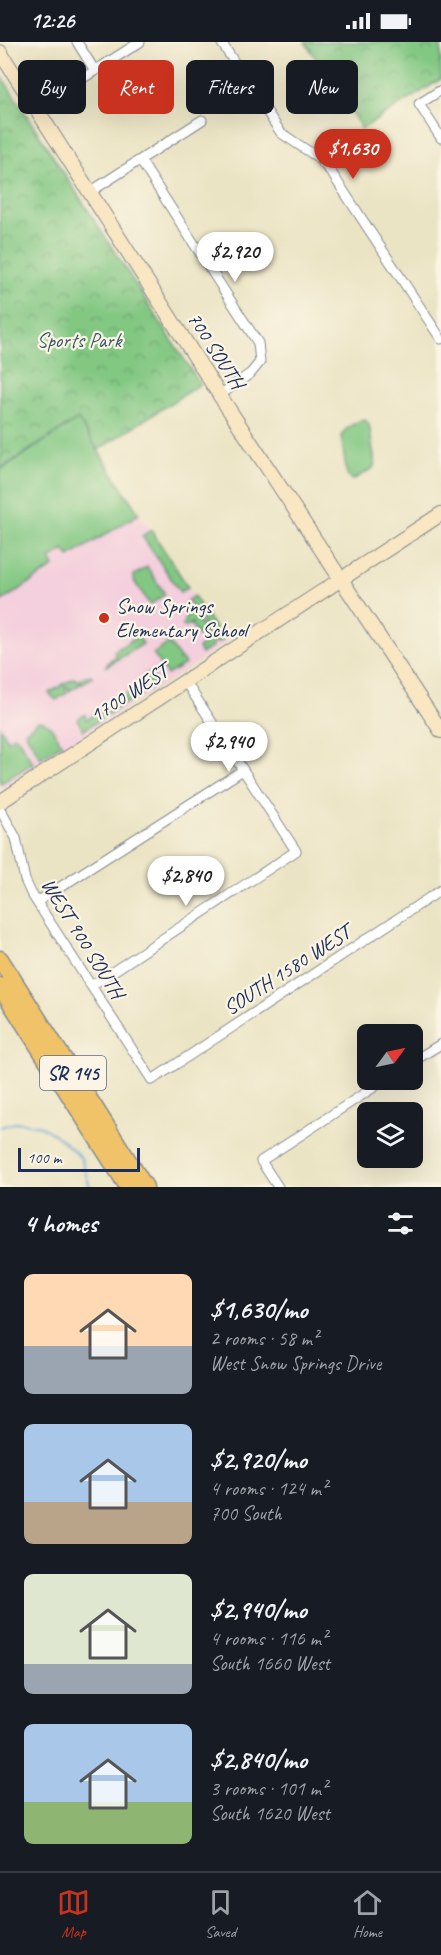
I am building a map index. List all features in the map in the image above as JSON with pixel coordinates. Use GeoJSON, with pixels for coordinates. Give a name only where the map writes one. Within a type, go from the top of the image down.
{"type":"FeatureCollection","features":[{"type":"Feature","properties":{"kind":"highway","name":"SR 145"},"geometry":{"type":"LineString","coordinates":[[0,959],[145,1187]]}},
{"type":"Feature","properties":{"kind":"highway","name":"SR 145"},"geometry":{"type":"LineString","coordinates":[[0,986],[128,1187]]}},
{"type":"Feature","properties":{"kind":"street"},"geometry":{"type":"LineString","coordinates":[[77,42],[95,70]]}},
{"type":"Feature","properties":{"kind":"street"},"geometry":{"type":"LineString","coordinates":[[86,76],[140,42]]}},
{"type":"Feature","properties":{"kind":"street"},"geometry":{"type":"LineString","coordinates":[[221,42],[281,133],[317,158],[331,172],[441,339]]}},
{"type":"Feature","properties":{"kind":"street","name":"700 SOUTH"},"geometry":{"type":"LineString","coordinates":[[0,52],[18,80]]}},
{"type":"Feature","properties":{"kind":"street"},"geometry":{"type":"LineString","coordinates":[[441,90],[419,104],[441,138]]}},
{"type":"Feature","properties":{"kind":"street","name":"700 SOUTH"},"geometry":{"type":"LineString","coordinates":[[40,114],[220,395],[441,731]]}},
{"type":"Feature","properties":{"kind":"street"},"geometry":{"type":"LineString","coordinates":[[90,192],[202,120]]}},
{"type":"Feature","properties":{"kind":"street"},"geometry":{"type":"LineString","coordinates":[[140,160],[258,343],[260,362],[251,373],[220,395]]}},
{"type":"Feature","properties":{"kind":"street","name":"1700 WEST"},"geometry":{"type":"LineString","coordinates":[[0,801],[441,514]]}},
{"type":"Feature","properties":{"kind":"street"},"geometry":{"type":"LineString","coordinates":[[91,986],[296,851],[185,681]]}},
{"type":"Feature","properties":{"kind":"street"},"geometry":{"type":"LineString","coordinates":[[37,902],[243,770]]}},
{"type":"Feature","properties":{"kind":"street","name":"WEST 900 SOUTH"},"geometry":{"type":"LineString","coordinates":[[0,809],[16,838],[25,880],[37,902],[153,1080]]}},
{"type":"Feature","properties":{"kind":"street","name":"SOUTH 1580 WEST"},"geometry":{"type":"LineString","coordinates":[[153,1080],[441,891]]}},
{"type":"Feature","properties":{"kind":"street"},"geometry":{"type":"LineString","coordinates":[[423,1055],[441,1044]]}},
{"type":"Feature","properties":{"kind":"street"},"geometry":{"type":"LineString","coordinates":[[278,1187],[261,1161],[370,1090]]}},
{"type":"Feature","properties":{"kind":"shaded area","name":"Snow Springs Elementary School"},"geometry":{"type":"Polygon","coordinates":[[[78,419],[225,644],[0,790],[0,469],[78,419]]]}},
{"type":"Feature","properties":{"kind":"green space"},"geometry":{"type":"Polygon","coordinates":[[[305,42],[441,42],[441,79],[362,129],[352,114],[358,114],[358,60],[317,60],[305,42]]]}},
{"type":"Feature","properties":{"kind":"green space","name":"Sports Park"},"geometry":{"type":"Polygon","coordinates":[[[0,74],[18,102],[18,114],[26,114],[200,384],[98,450],[78,419],[0,469],[0,74]]]}},
{"type":"Feature","properties":{"kind":"green space"},"geometry":{"type":"Polygon","coordinates":[[[78,419],[139,514],[69,557],[64,550],[50,559],[54,567],[2,601],[0,599],[0,470],[78,419]]]}},
{"type":"Feature","properties":{"kind":"green space"},"geometry":{"type":"Polygon","coordinates":[[[365,420],[369,424],[375,464],[373,468],[353,480],[347,475],[341,436],[351,425],[365,420]]]}},
{"type":"Feature","properties":{"kind":"green space"},"geometry":{"type":"Polygon","coordinates":[[[151,530],[188,587],[180,592],[142,536],[151,530]]]}},
{"type":"Feature","properties":{"kind":"green space"},"geometry":{"type":"Polygon","coordinates":[[[147,567],[165,594],[150,605],[134,581],[134,575],[147,567]]]}},
{"type":"Feature","properties":{"kind":"green space"},"geometry":{"type":"Polygon","coordinates":[[[194,596],[223,640],[218,643],[215,642],[188,600],[194,596]]]}},
{"type":"Feature","properties":{"kind":"green space"},"geometry":{"type":"Polygon","coordinates":[[[185,602],[213,643],[212,647],[201,654],[198,648],[204,644],[191,625],[192,623],[185,627],[182,625],[188,613],[185,602]]]}},
{"type":"Feature","properties":{"kind":"green space"},"geometry":{"type":"Polygon","coordinates":[[[138,636],[143,644],[105,667],[110,660],[116,657],[114,651],[138,636]]]}},
{"type":"Feature","properties":{"kind":"green space"},"geometry":{"type":"Polygon","coordinates":[[[169,643],[180,658],[179,660],[182,659],[185,664],[167,675],[153,654],[169,643]]]}},
{"type":"Feature","properties":{"kind":"green space"},"geometry":{"type":"Polygon","coordinates":[[[151,673],[156,682],[154,685],[84,730],[78,721],[79,718],[85,714],[86,720],[141,685],[145,674],[151,673]]]}},
{"type":"Feature","properties":{"kind":"green space"},"geometry":{"type":"Polygon","coordinates":[[[91,675],[92,677],[83,683],[81,681],[81,684],[69,691],[68,687],[65,687],[67,693],[56,700],[49,693],[74,678],[78,681],[91,675]]]}},
{"type":"Feature","properties":{"kind":"green space"},"geometry":{"type":"Polygon","coordinates":[[[38,721],[49,725],[62,744],[41,758],[25,732],[38,721]]]}},
{"type":"Feature","properties":{"kind":"green space"},"geometry":{"type":"Polygon","coordinates":[[[0,727],[8,740],[14,736],[17,737],[33,763],[0,784],[0,727]]]}},
{"type":"Feature","properties":{"kind":"waterway"},"geometry":{"type":"LineString","coordinates":[[0,1127],[19,1122],[41,1126],[62,1140],[81,1158],[90,1187]]}},
{"type":"Feature","properties":{"kind":"place","name":"Snow Springs Elementary School"},"geometry":{"type":"Point","coordinates":[104,618]}}]}
